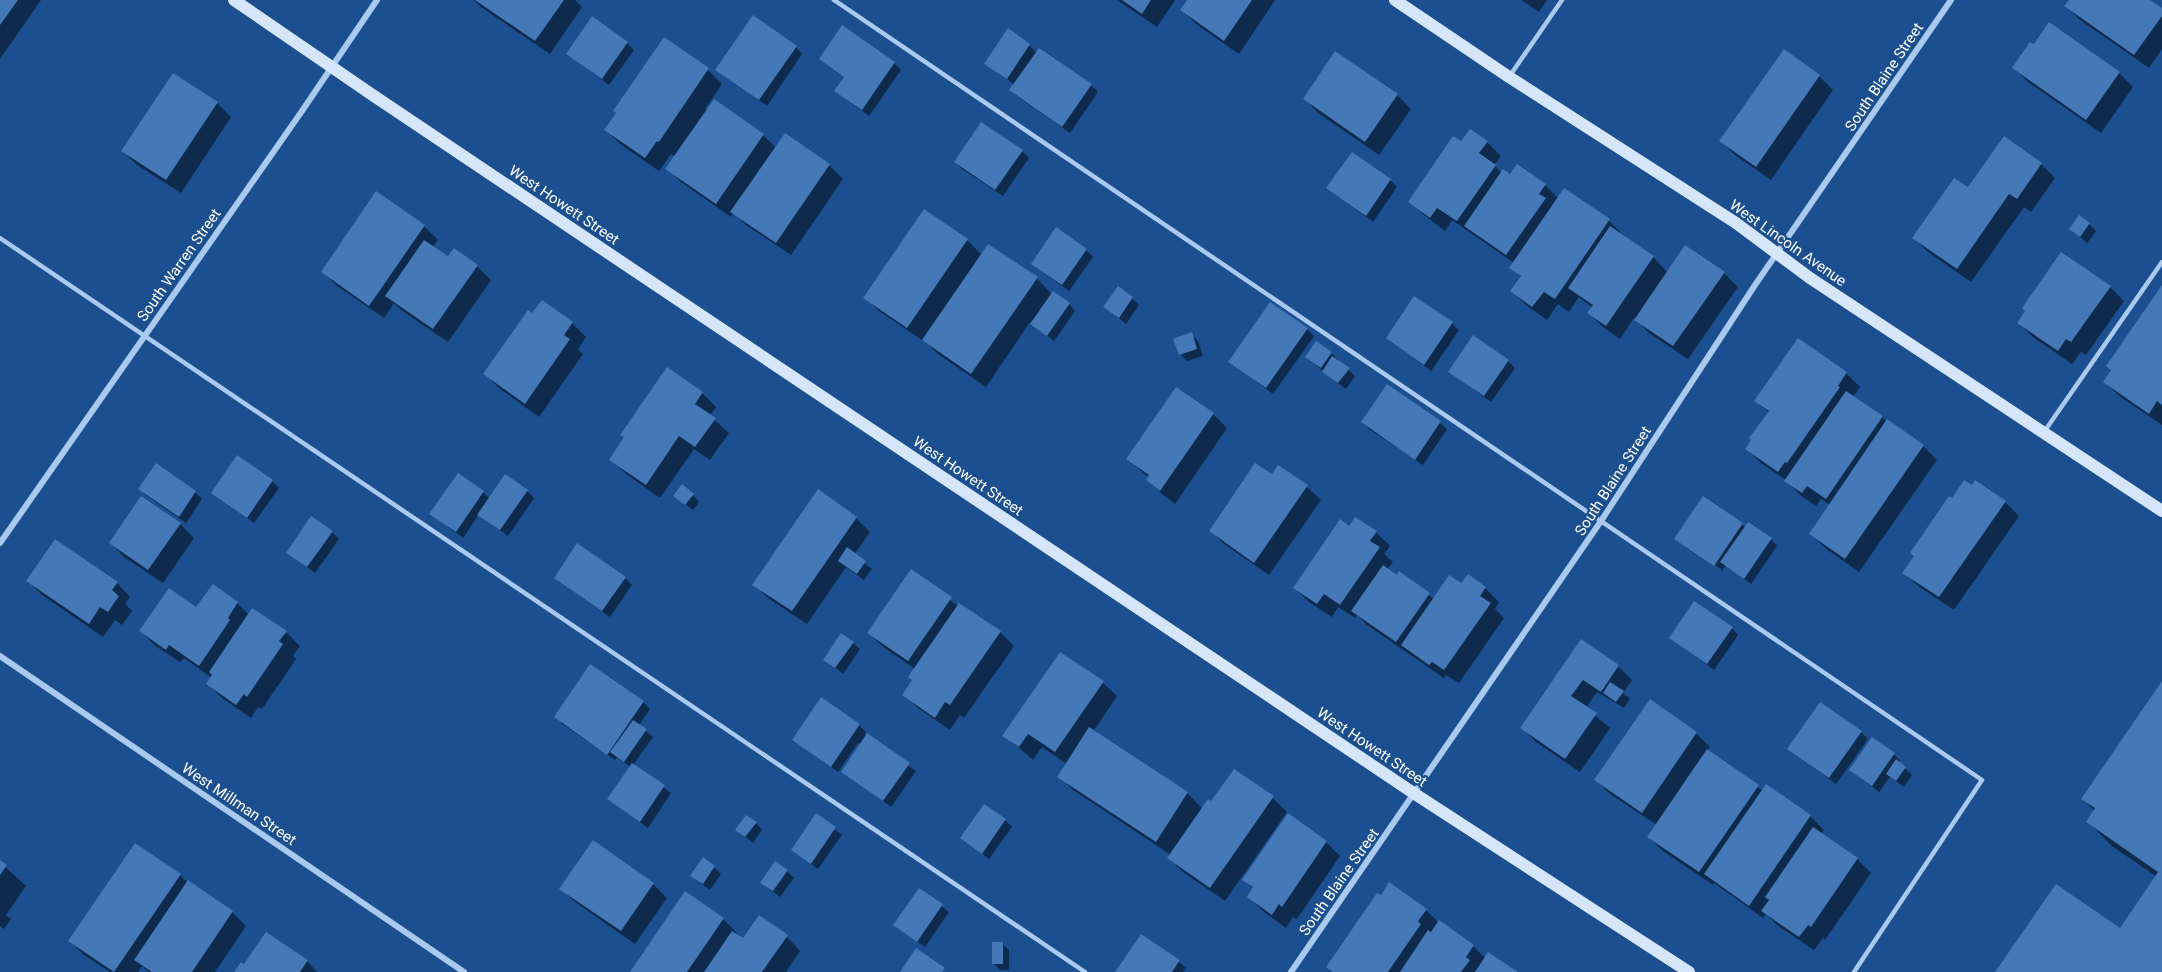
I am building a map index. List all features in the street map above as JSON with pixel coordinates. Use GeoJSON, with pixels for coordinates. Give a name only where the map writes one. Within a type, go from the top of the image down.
{"type":"FeatureCollection","features":[{"type":"Feature","properties":{"kind":"main road","name":"West Howett Street"},"geometry":{"type":"LineString","coordinates":[[234,0],[1415,794],[1689,972]]}},
{"type":"Feature","properties":{"kind":"main road","name":"West Lincoln Avenue"},"geometry":{"type":"LineString","coordinates":[[1395,0],[1736,224],[1810,278],[2162,511]]}},
{"type":"Feature","properties":{"kind":"street","name":"South Warren Street"},"geometry":{"type":"LineString","coordinates":[[0,543],[377,0]]}},
{"type":"Feature","properties":{"kind":"street","name":"South Blaine Street"},"geometry":{"type":"LineString","coordinates":[[1291,972],[1601,521],[1778,254],[1951,0]]}},
{"type":"Feature","properties":{"kind":"street","name":"West Millman Street"},"geometry":{"type":"LineString","coordinates":[[0,656],[465,972]]}},
{"type":"Feature","properties":{"kind":"lane"},"geometry":{"type":"LineString","coordinates":[[834,0],[1982,780],[1854,972]]}},
{"type":"Feature","properties":{"kind":"lane"},"geometry":{"type":"LineString","coordinates":[[1509,77],[1562,0]]}},
{"type":"Feature","properties":{"kind":"lane"},"geometry":{"type":"LineString","coordinates":[[0,238],[1084,972]]}},
{"type":"Feature","properties":{"kind":"lane"},"geometry":{"type":"LineString","coordinates":[[2044,432],[2162,262]]}},
{"type":"Feature","properties":{"kind":"building"},"geometry":{"type":"Polygon","coordinates":[[[0,0],[18,0],[0,25],[0,0]]]}},
{"type":"Feature","properties":{"kind":"building"},"geometry":{"type":"Polygon","coordinates":[[[475,0],[564,0],[535,41],[475,0]]]}},
{"type":"Feature","properties":{"kind":"building"},"geometry":{"type":"Polygon","coordinates":[[[1122,0],[1151,0],[1142,14],[1122,0]]]}},
{"type":"Feature","properties":{"kind":"building"},"geometry":{"type":"Polygon","coordinates":[[[1187,0],[1252,0],[1224,41],[1180,10],[1187,0]]]}},
{"type":"Feature","properties":{"kind":"building"},"geometry":{"type":"Polygon","coordinates":[[[2069,0],[2150,0],[2162,8],[2162,16],[2134,55],[2064,6],[2069,0]]]}},
{"type":"Feature","properties":{"kind":"building"},"geometry":{"type":"Polygon","coordinates":[[[753,15],[797,46],[759,100],[715,70],[753,15]]]}},
{"type":"Feature","properties":{"kind":"building"},"geometry":{"type":"Polygon","coordinates":[[[592,16],[628,42],[602,79],[566,54],[592,16]]]}},
{"type":"Feature","properties":{"kind":"building"},"geometry":{"type":"Polygon","coordinates":[[[2049,22],[2120,72],[2086,120],[2012,68],[2030,42],[2034,44],[2049,22]]]}},
{"type":"Feature","properties":{"kind":"building"},"geometry":{"type":"Polygon","coordinates":[[[842,25],[895,62],[862,110],[834,91],[844,77],[819,59],[842,25]]]}},
{"type":"Feature","properties":{"kind":"building"},"geometry":{"type":"Polygon","coordinates":[[[1008,28],[1030,44],[1007,79],[984,64],[1008,28]]]}},
{"type":"Feature","properties":{"kind":"building"},"geometry":{"type":"Polygon","coordinates":[[[664,37],[709,68],[659,142],[657,141],[645,158],[604,130],[616,113],[613,111],[664,37]]]}},
{"type":"Feature","properties":{"kind":"building"},"geometry":{"type":"Polygon","coordinates":[[[1039,48],[1092,84],[1062,127],[1009,90],[1039,48]]]}},
{"type":"Feature","properties":{"kind":"building"},"geometry":{"type":"Polygon","coordinates":[[[1784,49],[1820,75],[1756,167],[1719,141],[1784,49]]]}},
{"type":"Feature","properties":{"kind":"building"},"geometry":{"type":"Polygon","coordinates":[[[1335,51],[1398,94],[1365,142],[1303,99],[1335,51]]]}},
{"type":"Feature","properties":{"kind":"building"},"geometry":{"type":"Polygon","coordinates":[[[173,73],[218,102],[166,180],[121,151],[173,73]]]}},
{"type":"Feature","properties":{"kind":"building"},"geometry":{"type":"Polygon","coordinates":[[[714,99],[764,134],[716,204],[665,169],[714,99]]]}},
{"type":"Feature","properties":{"kind":"building"},"geometry":{"type":"Polygon","coordinates":[[[981,122],[1023,150],[995,190],[954,162],[981,122]]]}},
{"type":"Feature","properties":{"kind":"building"},"geometry":{"type":"Polygon","coordinates":[[[1470,129],[1488,141],[1479,153],[1496,165],[1457,221],[1437,208],[1430,218],[1408,202],[1453,136],[1461,141],[1470,129]]]}},
{"type":"Feature","properties":{"kind":"building"},"geometry":{"type":"Polygon","coordinates":[[[785,133],[830,164],[776,243],[730,212],[785,133]]]}},
{"type":"Feature","properties":{"kind":"building"},"geometry":{"type":"Polygon","coordinates":[[[2004,136],[2042,163],[2017,199],[2009,194],[1957,269],[1912,238],[1954,178],[1968,187],[2004,136]]]}},
{"type":"Feature","properties":{"kind":"building"},"geometry":{"type":"Polygon","coordinates":[[[1352,152],[1391,179],[1366,216],[1326,188],[1352,152]]]}},
{"type":"Feature","properties":{"kind":"building"},"geometry":{"type":"Polygon","coordinates":[[[1517,164],[1546,184],[1539,194],[1546,198],[1506,255],[1464,226],[1503,169],[1510,174],[1517,164]]]}},
{"type":"Feature","properties":{"kind":"building"},"geometry":{"type":"Polygon","coordinates":[[[1564,188],[1610,219],[1555,299],[1544,292],[1532,307],[1510,291],[1521,276],[1509,268],[1564,188]]]}},
{"type":"Feature","properties":{"kind":"building"},"geometry":{"type":"Polygon","coordinates":[[[376,191],[425,225],[369,306],[321,272],[376,191]]]}},
{"type":"Feature","properties":{"kind":"building"},"geometry":{"type":"Polygon","coordinates":[[[924,209],[968,239],[907,328],[863,298],[924,209]]]}},
{"type":"Feature","properties":{"kind":"building"},"geometry":{"type":"Polygon","coordinates":[[[2079,215],[2090,223],[2080,237],[2069,229],[2079,215]]]}},
{"type":"Feature","properties":{"kind":"building"},"geometry":{"type":"Polygon","coordinates":[[[1610,226],[1654,256],[1606,326],[1587,313],[1593,305],[1568,288],[1610,226]]]}},
{"type":"Feature","properties":{"kind":"building"},"geometry":{"type":"Polygon","coordinates":[[[1056,227],[1087,249],[1062,285],[1031,264],[1056,227]]]}},
{"type":"Feature","properties":{"kind":"building"},"geometry":{"type":"Polygon","coordinates":[[[424,240],[448,256],[454,248],[478,265],[433,329],[385,296],[424,240]]]}},
{"type":"Feature","properties":{"kind":"building"},"geometry":{"type":"Polygon","coordinates":[[[988,244],[1038,277],[971,374],[922,340],[988,244]]]}},
{"type":"Feature","properties":{"kind":"building"},"geometry":{"type":"Polygon","coordinates":[[[1685,245],[1725,272],[1673,346],[1634,320],[1685,245]]]}},
{"type":"Feature","properties":{"kind":"building"},"geometry":{"type":"Polygon","coordinates":[[[2061,252],[2111,286],[2071,342],[2066,339],[2058,351],[2017,323],[2025,311],[2022,308],[2061,252]]]}},
{"type":"Feature","properties":{"kind":"building"},"geometry":{"type":"Polygon","coordinates":[[[2162,285],[2162,405],[2157,401],[2149,414],[2103,382],[2111,370],[2106,366],[2162,285]]]}},
{"type":"Feature","properties":{"kind":"building"},"geometry":{"type":"Polygon","coordinates":[[[1118,286],[1133,297],[1119,318],[1103,307],[1118,286]]]}},
{"type":"Feature","properties":{"kind":"building"},"geometry":{"type":"Polygon","coordinates":[[[1053,291],[1070,303],[1047,336],[1030,324],[1053,291]]]}},
{"type":"Feature","properties":{"kind":"building"},"geometry":{"type":"Polygon","coordinates":[[[1414,296],[1453,322],[1424,365],[1386,338],[1414,296]]]}},
{"type":"Feature","properties":{"kind":"building"},"geometry":{"type":"Polygon","coordinates":[[[542,300],[573,322],[564,335],[570,339],[525,404],[483,374],[528,310],[532,313],[542,300]]]}},
{"type":"Feature","properties":{"kind":"building"},"geometry":{"type":"Polygon","coordinates":[[[1270,302],[1308,328],[1266,388],[1228,362],[1270,302]]]}},
{"type":"Feature","properties":{"kind":"building"},"geometry":{"type":"Polygon","coordinates":[[[1192,332],[1197,349],[1179,355],[1173,339],[1192,332]]]}},
{"type":"Feature","properties":{"kind":"building"},"geometry":{"type":"Polygon","coordinates":[[[1473,335],[1509,360],[1484,396],[1448,372],[1473,335]]]}},
{"type":"Feature","properties":{"kind":"building"},"geometry":{"type":"Polygon","coordinates":[[[1798,338],[1847,372],[1838,386],[1840,387],[1787,463],[1785,462],[1778,472],[1745,449],[1751,440],[1749,438],[1769,411],[1754,401],[1798,338]]]}},
{"type":"Feature","properties":{"kind":"building"},"geometry":{"type":"Polygon","coordinates":[[[1316,341],[1332,352],[1321,368],[1305,357],[1316,341]]]}},
{"type":"Feature","properties":{"kind":"building"},"geometry":{"type":"Polygon","coordinates":[[[1332,356],[1350,368],[1338,383],[1322,372],[1332,356]]]}},
{"type":"Feature","properties":{"kind":"building"},"geometry":{"type":"Polygon","coordinates":[[[667,367],[703,392],[695,404],[716,418],[695,447],[679,436],[646,485],[609,460],[624,437],[620,435],[667,367]]]}},
{"type":"Feature","properties":{"kind":"building"},"geometry":{"type":"Polygon","coordinates":[[[1387,384],[1441,421],[1415,460],[1361,422],[1387,384]]]}},
{"type":"Feature","properties":{"kind":"building"},"geometry":{"type":"Polygon","coordinates":[[[1176,387],[1214,413],[1160,491],[1146,480],[1149,475],[1126,459],[1176,387]]]}},
{"type":"Feature","properties":{"kind":"building"},"geometry":{"type":"Polygon","coordinates":[[[1846,391],[1883,416],[1826,499],[1807,486],[1802,493],[1784,481],[1846,391]]]}},
{"type":"Feature","properties":{"kind":"building"},"geometry":{"type":"Polygon","coordinates":[[[1887,419],[1924,445],[1845,559],[1809,534],[1887,419]]]}},
{"type":"Feature","properties":{"kind":"building"},"geometry":{"type":"Polygon","coordinates":[[[237,455],[273,480],[247,518],[211,493],[237,455]]]}},
{"type":"Feature","properties":{"kind":"building"},"geometry":{"type":"Polygon","coordinates":[[[156,463],[196,491],[179,517],[138,489],[156,463]]]}},
{"type":"Feature","properties":{"kind":"building"},"geometry":{"type":"Polygon","coordinates":[[[1255,463],[1272,474],[1278,465],[1308,485],[1254,563],[1209,531],[1255,463]]]}},
{"type":"Feature","properties":{"kind":"building"},"geometry":{"type":"Polygon","coordinates":[[[458,473],[484,491],[456,532],[429,514],[458,473]]]}},
{"type":"Feature","properties":{"kind":"building"},"geometry":{"type":"Polygon","coordinates":[[[505,474],[528,490],[500,530],[477,515],[505,474]]]}},
{"type":"Feature","properties":{"kind":"building"},"geometry":{"type":"Polygon","coordinates":[[[1964,480],[1972,485],[1975,480],[2006,501],[1939,597],[1902,573],[1914,556],[1910,553],[1949,496],[1952,498],[1964,480]]]}},
{"type":"Feature","properties":{"kind":"building"},"geometry":{"type":"Polygon","coordinates":[[[682,484],[694,494],[685,505],[673,496],[682,484]]]}},
{"type":"Feature","properties":{"kind":"building"},"geometry":{"type":"Polygon","coordinates":[[[818,489],[857,517],[792,611],[752,585],[818,489]]]}},
{"type":"Feature","properties":{"kind":"building"},"geometry":{"type":"Polygon","coordinates":[[[141,496],[181,523],[148,570],[109,543],[141,496]]]}},
{"type":"Feature","properties":{"kind":"building"},"geometry":{"type":"Polygon","coordinates":[[[1703,496],[1743,523],[1714,566],[1674,539],[1703,496]]]}},
{"type":"Feature","properties":{"kind":"building"},"geometry":{"type":"Polygon","coordinates":[[[311,516],[333,531],[307,567],[286,553],[311,516]]]}},
{"type":"Feature","properties":{"kind":"building"},"geometry":{"type":"Polygon","coordinates":[[[1355,517],[1377,531],[1370,541],[1380,547],[1340,605],[1324,594],[1317,604],[1293,588],[1340,519],[1349,526],[1355,517]]]}},
{"type":"Feature","properties":{"kind":"building"},"geometry":{"type":"Polygon","coordinates":[[[1748,522],[1772,538],[1744,579],[1720,562],[1748,522]]]}},
{"type":"Feature","properties":{"kind":"building"},"geometry":{"type":"Polygon","coordinates":[[[55,539],[118,582],[112,590],[119,596],[108,612],[100,607],[89,624],[26,581],[55,539]]]}},
{"type":"Feature","properties":{"kind":"building"},"geometry":{"type":"Polygon","coordinates":[[[577,543],[626,577],[602,611],[554,578],[577,543]]]}},
{"type":"Feature","properties":{"kind":"building"},"geometry":{"type":"Polygon","coordinates":[[[847,547],[866,561],[857,574],[838,561],[847,547]]]}},
{"type":"Feature","properties":{"kind":"building"},"geometry":{"type":"Polygon","coordinates":[[[1383,565],[1397,575],[1399,571],[1430,593],[1396,642],[1351,611],[1383,565]]]}},
{"type":"Feature","properties":{"kind":"building"},"geometry":{"type":"Polygon","coordinates":[[[911,569],[952,597],[908,661],[867,633],[911,569]]]}},
{"type":"Feature","properties":{"kind":"building"},"geometry":{"type":"Polygon","coordinates":[[[1468,574],[1486,587],[1480,596],[1491,603],[1444,670],[1432,662],[1429,665],[1401,645],[1449,575],[1461,583],[1468,574]]]}},
{"type":"Feature","properties":{"kind":"building"},"geometry":{"type":"Polygon","coordinates":[[[213,584],[238,602],[228,618],[230,620],[199,666],[169,645],[166,650],[139,631],[169,588],[196,607],[213,584]]]}},
{"type":"Feature","properties":{"kind":"building"},"geometry":{"type":"Polygon","coordinates":[[[1694,601],[1733,627],[1707,664],[1669,638],[1694,601]]]}},
{"type":"Feature","properties":{"kind":"building"},"geometry":{"type":"Polygon","coordinates":[[[959,603],[1001,631],[950,705],[945,702],[935,718],[902,695],[912,680],[908,677],[959,603]]]}},
{"type":"Feature","properties":{"kind":"building"},"geometry":{"type":"Polygon","coordinates":[[[252,608],[287,631],[279,641],[283,644],[247,697],[244,694],[236,705],[206,684],[212,675],[209,672],[252,608]]]}},
{"type":"Feature","properties":{"kind":"building"},"geometry":{"type":"Polygon","coordinates":[[[841,633],[854,642],[835,668],[823,660],[841,633]]]}},
{"type":"Feature","properties":{"kind":"building"},"geometry":{"type":"Polygon","coordinates":[[[1581,639],[1619,665],[1601,692],[1583,680],[1571,696],[1597,713],[1565,759],[1520,728],[1581,639]]]}},
{"type":"Feature","properties":{"kind":"building"},"geometry":{"type":"Polygon","coordinates":[[[1060,652],[1104,681],[1055,752],[1028,734],[1019,747],[1002,736],[1060,652]]]}},
{"type":"Feature","properties":{"kind":"building"},"geometry":{"type":"Polygon","coordinates":[[[590,664],[644,701],[607,755],[554,717],[590,664]]]}},
{"type":"Feature","properties":{"kind":"building"},"geometry":{"type":"Polygon","coordinates":[[[2162,681],[2162,972],[1995,972],[2056,884],[2120,928],[2158,872],[2086,822],[2095,808],[2081,799],[2162,681]]]}},
{"type":"Feature","properties":{"kind":"building"},"geometry":{"type":"Polygon","coordinates":[[[1610,682],[1624,691],[1616,702],[1603,693],[1610,682]]]}},
{"type":"Feature","properties":{"kind":"building"},"geometry":{"type":"Polygon","coordinates":[[[821,697],[860,724],[831,767],[792,740],[821,697]]]}},
{"type":"Feature","properties":{"kind":"building"},"geometry":{"type":"Polygon","coordinates":[[[1650,699],[1697,732],[1642,813],[1594,780],[1650,699]]]}},
{"type":"Feature","properties":{"kind":"building"},"geometry":{"type":"Polygon","coordinates":[[[1820,702],[1862,731],[1829,778],[1787,749],[1820,702]]]}},
{"type":"Feature","properties":{"kind":"building"},"geometry":{"type":"Polygon","coordinates":[[[633,720],[647,729],[624,762],[610,752],[633,720]]]}},
{"type":"Feature","properties":{"kind":"building"},"geometry":{"type":"Polygon","coordinates":[[[1089,727],[1188,792],[1156,842],[1057,777],[1089,727]]]}},
{"type":"Feature","properties":{"kind":"building"},"geometry":{"type":"Polygon","coordinates":[[[867,733],[910,763],[883,801],[841,772],[867,733]]]}},
{"type":"Feature","properties":{"kind":"building"},"geometry":{"type":"Polygon","coordinates":[[[1872,737],[1895,753],[1872,786],[1849,770],[1872,737]]]}},
{"type":"Feature","properties":{"kind":"building"},"geometry":{"type":"Polygon","coordinates":[[[1707,749],[1759,785],[1699,872],[1647,837],[1707,749]]]}},
{"type":"Feature","properties":{"kind":"building"},"geometry":{"type":"Polygon","coordinates":[[[1896,759],[1906,767],[1896,781],[1886,774],[1896,759]]]}},
{"type":"Feature","properties":{"kind":"building"},"geometry":{"type":"Polygon","coordinates":[[[632,763],[665,785],[640,822],[607,799],[632,763]]]}},
{"type":"Feature","properties":{"kind":"building"},"geometry":{"type":"Polygon","coordinates":[[[1234,769],[1274,796],[1210,888],[1167,858],[1208,799],[1211,801],[1234,769]]]}},
{"type":"Feature","properties":{"kind":"building"},"geometry":{"type":"Polygon","coordinates":[[[1766,784],[1811,815],[1749,906],[1704,874],[1766,784]]]}},
{"type":"Feature","properties":{"kind":"building"},"geometry":{"type":"Polygon","coordinates":[[[984,804],[1006,819],[982,854],[960,838],[984,804]]]}},
{"type":"Feature","properties":{"kind":"building"},"geometry":{"type":"Polygon","coordinates":[[[816,813],[836,827],[811,864],[791,850],[816,813]]]}},
{"type":"Feature","properties":{"kind":"building"},"geometry":{"type":"Polygon","coordinates":[[[1288,813],[1327,841],[1282,907],[1279,904],[1272,915],[1247,897],[1253,887],[1242,880],[1288,813]]]}},
{"type":"Feature","properties":{"kind":"building"},"geometry":{"type":"Polygon","coordinates":[[[746,815],[757,822],[745,837],[735,830],[746,815]]]}},
{"type":"Feature","properties":{"kind":"building"},"geometry":{"type":"Polygon","coordinates":[[[1813,827],[1858,858],[1811,927],[1808,925],[1799,937],[1761,911],[1769,900],[1765,897],[1813,827]]]}},
{"type":"Feature","properties":{"kind":"building"},"geometry":{"type":"Polygon","coordinates":[[[593,840],[654,883],[621,931],[559,889],[593,840]]]}},
{"type":"Feature","properties":{"kind":"building"},"geometry":{"type":"Polygon","coordinates":[[[135,843],[181,874],[114,972],[68,941],[135,843]]]}},
{"type":"Feature","properties":{"kind":"building"},"geometry":{"type":"Polygon","coordinates":[[[703,857],[715,866],[703,884],[690,876],[703,857]]]}},
{"type":"Feature","properties":{"kind":"building"},"geometry":{"type":"Polygon","coordinates":[[[0,860],[7,865],[0,875],[0,860]]]}},
{"type":"Feature","properties":{"kind":"building"},"geometry":{"type":"Polygon","coordinates":[[[775,861],[788,870],[773,891],[760,883],[775,861]]]}},
{"type":"Feature","properties":{"kind":"building"},"geometry":{"type":"Polygon","coordinates":[[[188,880],[233,911],[192,972],[152,972],[134,960],[188,880]]]}},
{"type":"Feature","properties":{"kind":"building"},"geometry":{"type":"Polygon","coordinates":[[[1389,882],[1427,909],[1418,921],[1421,924],[1388,972],[1333,972],[1326,967],[1377,893],[1381,895],[1389,882]]]}},
{"type":"Feature","properties":{"kind":"building"},"geometry":{"type":"Polygon","coordinates":[[[919,888],[943,904],[917,942],[893,925],[919,888]]]}},
{"type":"Feature","properties":{"kind":"building"},"geometry":{"type":"Polygon","coordinates":[[[685,891],[724,918],[687,972],[630,972],[685,891]]]}},
{"type":"Feature","properties":{"kind":"building"},"geometry":{"type":"Polygon","coordinates":[[[759,915],[788,935],[762,972],[704,972],[732,931],[743,938],[759,915]]]}},
{"type":"Feature","properties":{"kind":"building"},"geometry":{"type":"Polygon","coordinates":[[[1439,920],[1474,945],[1466,957],[1470,960],[1461,972],[1400,972],[1428,930],[1431,932],[1439,920]]]}},
{"type":"Feature","properties":{"kind":"building"},"geometry":{"type":"Polygon","coordinates":[[[266,932],[308,960],[300,972],[234,972],[241,962],[244,964],[266,932]]]}},
{"type":"Feature","properties":{"kind":"building"},"geometry":{"type":"Polygon","coordinates":[[[1141,934],[1180,960],[1172,972],[1115,972],[1141,934]]]}},
{"type":"Feature","properties":{"kind":"building"},"geometry":{"type":"Polygon","coordinates":[[[992,942],[1003,942],[1003,964],[992,964],[992,942]]]}},
{"type":"Feature","properties":{"kind":"building"},"geometry":{"type":"Polygon","coordinates":[[[916,948],[945,968],[942,972],[900,972],[916,948]]]}},
{"type":"Feature","properties":{"kind":"building"},"geometry":{"type":"Polygon","coordinates":[[[1488,952],[1518,972],[1475,972],[1488,952]]]}}]}
